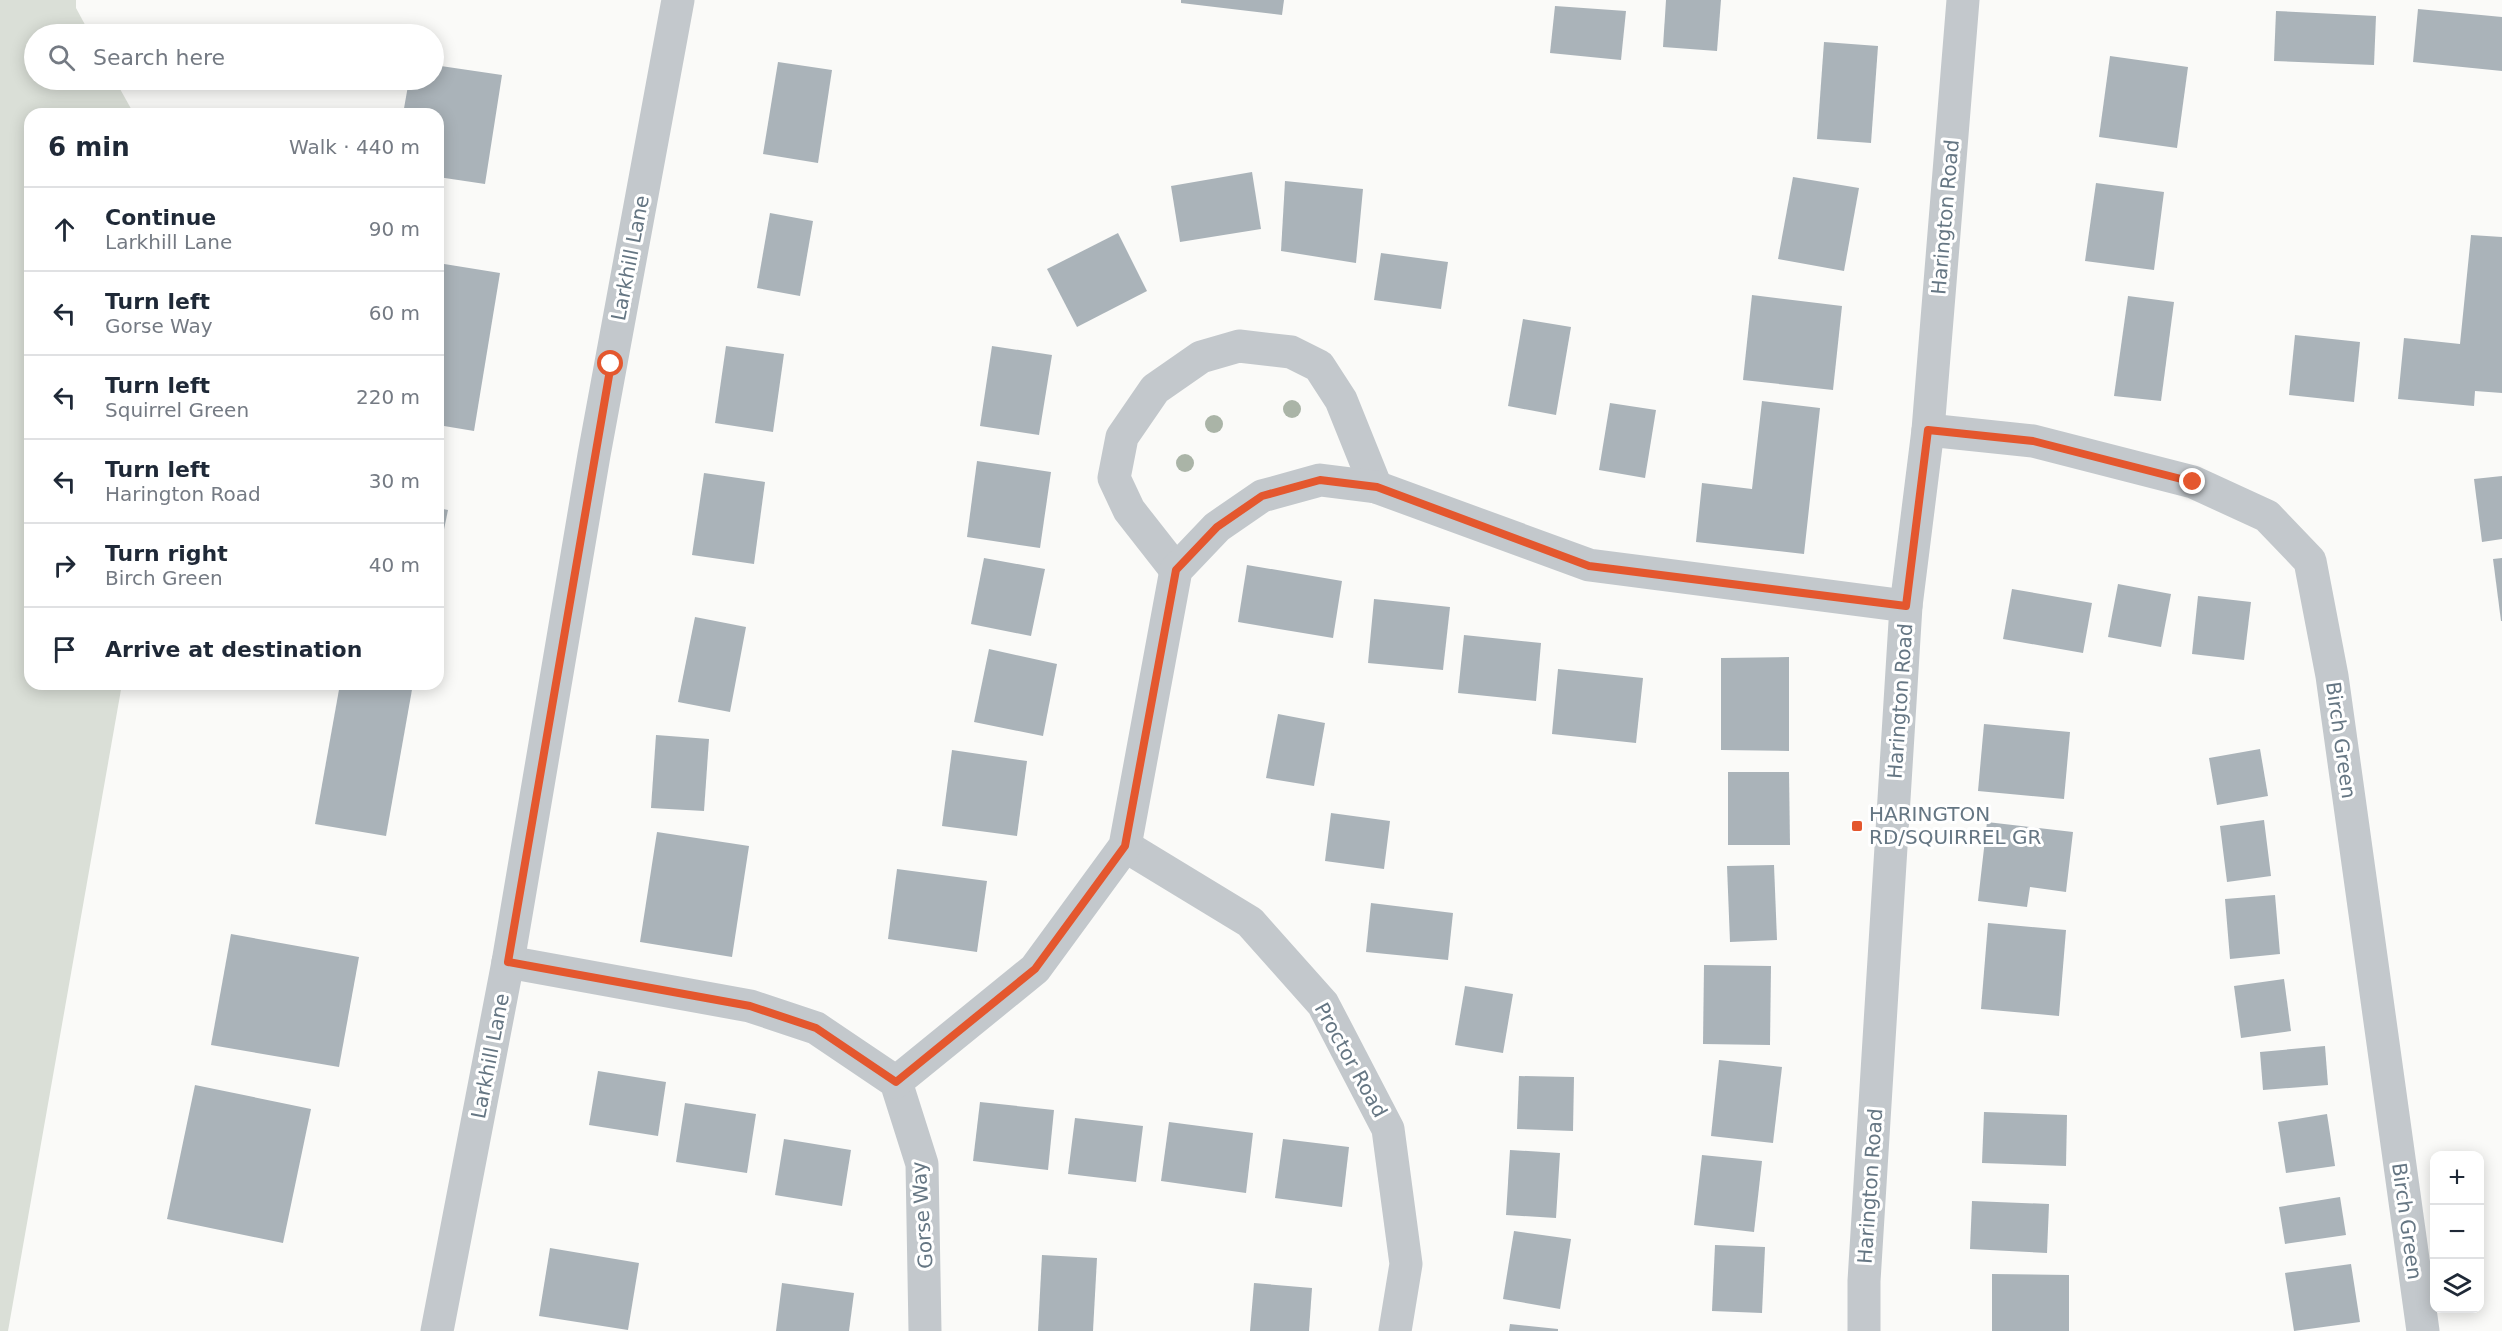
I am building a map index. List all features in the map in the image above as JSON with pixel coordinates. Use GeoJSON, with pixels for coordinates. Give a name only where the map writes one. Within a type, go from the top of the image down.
{"type":"FeatureCollection","features":[{"type":"Feature","properties":{"kind":"street","name":"Larkhill Lane"},"geometry":{"type":"LineString","coordinates":[[437,1331],[508,962],[594,455],[678,0]]}},
{"type":"Feature","properties":{"kind":"street","name":"Harington Road"},"geometry":{"type":"LineString","coordinates":[[1864,1331],[1864,1281],[1906,606],[1928,430],[1963,0]]}},
{"type":"Feature","properties":{"kind":"street"},"geometry":{"type":"LineString","coordinates":[[1176,570],[1129,510],[1114,478],[1122,437],[1155,389],[1201,357],[1239,346],[1291,352],[1319,366],[1341,400],[1377,487]]}},
{"type":"Feature","properties":{"kind":"street","name":"Birch Green"},"geometry":{"type":"LineString","coordinates":[[1928,430],[2033,441],[2193,482],[2267,516],[2310,561],[2332,676],[2422,1331]]}},
{"type":"Feature","properties":{"kind":"street"},"geometry":{"type":"LineString","coordinates":[[508,962],[750,1006],[816,1028],[896,1082],[1035,969],[1125,846],[1176,570],[1217,527],[1262,496],[1320,480],[1377,487],[1589,566],[1906,606]]}},
{"type":"Feature","properties":{"kind":"street","name":"Proctor Road"},"geometry":{"type":"LineString","coordinates":[[1125,846],[1250,922],[1323,1004],[1388,1129],[1406,1264],[1395,1331]]}},
{"type":"Feature","properties":{"kind":"street","name":"Gorse Way"},"geometry":{"type":"LineString","coordinates":[[896,1082],[922,1164],[925,1331]]}},
{"type":"Feature","properties":{"kind":"shaded area"},"geometry":{"type":"Polygon","coordinates":[[[0,0],[76,0],[76,8],[85,24],[24,24],[24,90],[121,90],[131,108],[24,108],[24,690],[121,690],[8,1331],[0,1331],[0,0]]]}},
{"type":"Feature","properties":{"kind":"building"},"geometry":{"type":"Polygon","coordinates":[[[1181,0],[1284,0],[1282,15],[1181,3],[1181,0]]]}},
{"type":"Feature","properties":{"kind":"building"},"geometry":{"type":"Polygon","coordinates":[[[1666,0],[1721,0],[1717,51],[1663,47],[1666,0]]]}},
{"type":"Feature","properties":{"kind":"building"},"geometry":{"type":"Polygon","coordinates":[[[1555,6],[1626,11],[1621,60],[1550,53],[1555,6]]]}},
{"type":"Feature","properties":{"kind":"building"},"geometry":{"type":"Polygon","coordinates":[[[2418,9],[2502,17],[2502,71],[2413,62],[2418,9]]]}},
{"type":"Feature","properties":{"kind":"building"},"geometry":{"type":"Polygon","coordinates":[[[2276,11],[2376,16],[2374,65],[2274,61],[2276,11]]]}},
{"type":"Feature","properties":{"kind":"building"},"geometry":{"type":"Polygon","coordinates":[[[1824,42],[1878,46],[1871,143],[1817,139],[1824,42]]]}},
{"type":"Feature","properties":{"kind":"building"},"geometry":{"type":"Polygon","coordinates":[[[2110,56],[2188,67],[2177,148],[2099,137],[2110,56]]]}},
{"type":"Feature","properties":{"kind":"building"},"geometry":{"type":"Polygon","coordinates":[[[778,62],[832,70],[818,163],[763,154],[778,62]]]}},
{"type":"Feature","properties":{"kind":"building"},"geometry":{"type":"Polygon","coordinates":[[[444,66],[502,75],[485,184],[444,178],[444,108],[404,108],[407,90],[444,90],[444,66]]]}},
{"type":"Feature","properties":{"kind":"building"},"geometry":{"type":"Polygon","coordinates":[[[1252,172],[1261,229],[1180,242],[1171,186],[1252,172]]]}},
{"type":"Feature","properties":{"kind":"building"},"geometry":{"type":"Polygon","coordinates":[[[1793,177],[1859,188],[1844,271],[1778,259],[1793,177]]]}},
{"type":"Feature","properties":{"kind":"building"},"geometry":{"type":"Polygon","coordinates":[[[1285,181],[1363,189],[1356,263],[1281,251],[1285,181]]]}},
{"type":"Feature","properties":{"kind":"building"},"geometry":{"type":"Polygon","coordinates":[[[2096,183],[2164,192],[2154,270],[2085,261],[2096,183]]]}},
{"type":"Feature","properties":{"kind":"building"},"geometry":{"type":"Polygon","coordinates":[[[770,213],[813,221],[800,296],[757,288],[770,213]]]}},
{"type":"Feature","properties":{"kind":"building"},"geometry":{"type":"Polygon","coordinates":[[[1118,233],[1147,291],[1077,327],[1047,269],[1118,233]]]}},
{"type":"Feature","properties":{"kind":"building"},"geometry":{"type":"Polygon","coordinates":[[[2471,235],[2502,237],[2502,393],[2475,391],[2474,406],[2398,399],[2404,338],[2460,344],[2471,235]]]}},
{"type":"Feature","properties":{"kind":"building"},"geometry":{"type":"Polygon","coordinates":[[[1381,253],[1448,262],[1441,309],[1374,300],[1381,253]]]}},
{"type":"Feature","properties":{"kind":"building"},"geometry":{"type":"Polygon","coordinates":[[[444,264],[500,273],[474,431],[444,426],[444,264]]]}},
{"type":"Feature","properties":{"kind":"building"},"geometry":{"type":"Polygon","coordinates":[[[1752,295],[1842,306],[1833,390],[1743,380],[1752,295]]]}},
{"type":"Feature","properties":{"kind":"building"},"geometry":{"type":"Polygon","coordinates":[[[2128,296],[2174,302],[2161,401],[2114,396],[2128,296]]]}},
{"type":"Feature","properties":{"kind":"building"},"geometry":{"type":"Polygon","coordinates":[[[1523,319],[1571,327],[1556,415],[1508,406],[1523,319]]]}},
{"type":"Feature","properties":{"kind":"building"},"geometry":{"type":"Polygon","coordinates":[[[2295,335],[2360,342],[2354,402],[2289,395],[2295,335]]]}},
{"type":"Feature","properties":{"kind":"building"},"geometry":{"type":"Polygon","coordinates":[[[726,346],[784,354],[773,432],[715,423],[726,346]]]}},
{"type":"Feature","properties":{"kind":"building"},"geometry":{"type":"Polygon","coordinates":[[[992,346],[1052,355],[1039,435],[980,426],[992,346]]]}},
{"type":"Feature","properties":{"kind":"building"},"geometry":{"type":"Polygon","coordinates":[[[1762,401],[1820,408],[1804,554],[1696,542],[1702,483],[1752,489],[1762,401]]]}},
{"type":"Feature","properties":{"kind":"building"},"geometry":{"type":"Polygon","coordinates":[[[1610,403],[1656,410],[1645,478],[1599,470],[1610,403]]]}},
{"type":"Feature","properties":{"kind":"building"},"geometry":{"type":"Polygon","coordinates":[[[977,461],[1051,472],[1040,548],[967,537],[977,461]]]}},
{"type":"Feature","properties":{"kind":"building"},"geometry":{"type":"Polygon","coordinates":[[[704,473],[765,482],[754,564],[692,555],[704,473]]]}},
{"type":"Feature","properties":{"kind":"building"},"geometry":{"type":"Polygon","coordinates":[[[2502,476],[2502,539],[2482,542],[2474,479],[2502,476]]]}},
{"type":"Feature","properties":{"kind":"building"},"geometry":{"type":"Polygon","coordinates":[[[444,509],[448,510],[444,530],[444,509]]]}},
{"type":"Feature","properties":{"kind":"building"},"geometry":{"type":"Polygon","coordinates":[[[984,558],[1045,569],[1031,636],[971,624],[984,558]]]}},
{"type":"Feature","properties":{"kind":"building"},"geometry":{"type":"Polygon","coordinates":[[[2502,558],[2502,621],[2501,621],[2493,559],[2502,558]]]}},
{"type":"Feature","properties":{"kind":"building"},"geometry":{"type":"Polygon","coordinates":[[[1247,565],[1342,581],[1333,638],[1238,622],[1247,565]]]}},
{"type":"Feature","properties":{"kind":"building"},"geometry":{"type":"Polygon","coordinates":[[[2118,584],[2171,594],[2161,647],[2108,637],[2118,584]]]}},
{"type":"Feature","properties":{"kind":"building"},"geometry":{"type":"Polygon","coordinates":[[[2012,589],[2092,603],[2083,653],[2003,639],[2012,589]]]}},
{"type":"Feature","properties":{"kind":"building"},"geometry":{"type":"Polygon","coordinates":[[[2198,596],[2251,602],[2244,660],[2192,654],[2198,596]]]}},
{"type":"Feature","properties":{"kind":"building"},"geometry":{"type":"Polygon","coordinates":[[[1374,599],[1450,607],[1443,670],[1368,663],[1374,599]]]}},
{"type":"Feature","properties":{"kind":"building"},"geometry":{"type":"Polygon","coordinates":[[[695,617],[746,627],[730,712],[678,702],[695,617]]]}},
{"type":"Feature","properties":{"kind":"building"},"geometry":{"type":"Polygon","coordinates":[[[1464,635],[1541,643],[1536,701],[1458,693],[1464,635]]]}},
{"type":"Feature","properties":{"kind":"building"},"geometry":{"type":"Polygon","coordinates":[[[989,649],[1057,664],[1043,736],[974,722],[989,649]]]}},
{"type":"Feature","properties":{"kind":"building"},"geometry":{"type":"Polygon","coordinates":[[[1789,657],[1789,751],[1721,750],[1721,658],[1789,657]]]}},
{"type":"Feature","properties":{"kind":"building"},"geometry":{"type":"Polygon","coordinates":[[[1558,669],[1643,678],[1636,743],[1552,734],[1558,669]]]}},
{"type":"Feature","properties":{"kind":"building"},"geometry":{"type":"Polygon","coordinates":[[[339,690],[412,690],[386,836],[315,824],[339,690]]]}},
{"type":"Feature","properties":{"kind":"building"},"geometry":{"type":"Polygon","coordinates":[[[1278,714],[1325,723],[1314,786],[1266,778],[1278,714]]]}},
{"type":"Feature","properties":{"kind":"building"},"geometry":{"type":"Polygon","coordinates":[[[1984,724],[2070,732],[2064,799],[1978,791],[1984,724]]]}},
{"type":"Feature","properties":{"kind":"building"},"geometry":{"type":"Polygon","coordinates":[[[656,735],[709,739],[704,811],[651,808],[656,735]]]}},
{"type":"Feature","properties":{"kind":"building"},"geometry":{"type":"Polygon","coordinates":[[[2260,749],[2268,796],[2217,805],[2209,758],[2260,749]]]}},
{"type":"Feature","properties":{"kind":"building"},"geometry":{"type":"Polygon","coordinates":[[[952,750],[1027,761],[1017,836],[942,826],[952,750]]]}},
{"type":"Feature","properties":{"kind":"building"},"geometry":{"type":"Polygon","coordinates":[[[1728,772],[1789,772],[1790,845],[1728,845],[1728,772]]]}},
{"type":"Feature","properties":{"kind":"building"},"geometry":{"type":"Polygon","coordinates":[[[1331,813],[1390,821],[1384,869],[1325,861],[1331,813]]]}},
{"type":"Feature","properties":{"kind":"building"},"geometry":{"type":"Polygon","coordinates":[[[2264,820],[2271,876],[2227,882],[2220,826],[2264,820]]]}},
{"type":"Feature","properties":{"kind":"building"},"geometry":{"type":"Polygon","coordinates":[[[1987,822],[2073,832],[2066,892],[2030,887],[2027,907],[1978,901],[1987,822]]]}},
{"type":"Feature","properties":{"kind":"building"},"geometry":{"type":"Polygon","coordinates":[[[657,832],[749,846],[732,957],[640,942],[657,832]]]}},
{"type":"Feature","properties":{"kind":"building"},"geometry":{"type":"Polygon","coordinates":[[[1774,865],[1777,940],[1730,942],[1727,866],[1774,865]]]}},
{"type":"Feature","properties":{"kind":"building"},"geometry":{"type":"Polygon","coordinates":[[[897,869],[987,881],[977,952],[888,939],[897,869]]]}},
{"type":"Feature","properties":{"kind":"building"},"geometry":{"type":"Polygon","coordinates":[[[2275,895],[2280,954],[2230,959],[2225,899],[2275,895]]]}},
{"type":"Feature","properties":{"kind":"building"},"geometry":{"type":"Polygon","coordinates":[[[1371,903],[1453,913],[1448,960],[1366,952],[1371,903]]]}},
{"type":"Feature","properties":{"kind":"building"},"geometry":{"type":"Polygon","coordinates":[[[1988,923],[2066,930],[2059,1016],[1981,1009],[1988,923]]]}},
{"type":"Feature","properties":{"kind":"building"},"geometry":{"type":"Polygon","coordinates":[[[231,934],[359,957],[339,1067],[211,1045],[231,934]]]}},
{"type":"Feature","properties":{"kind":"building"},"geometry":{"type":"Polygon","coordinates":[[[1704,965],[1771,966],[1770,1045],[1703,1044],[1704,965]]]}},
{"type":"Feature","properties":{"kind":"building"},"geometry":{"type":"Polygon","coordinates":[[[2284,979],[2291,1031],[2241,1038],[2234,986],[2284,979]]]}},
{"type":"Feature","properties":{"kind":"building"},"geometry":{"type":"Polygon","coordinates":[[[1465,986],[1513,994],[1503,1053],[1455,1045],[1465,986]]]}},
{"type":"Feature","properties":{"kind":"building"},"geometry":{"type":"Polygon","coordinates":[[[2325,1046],[2328,1085],[2263,1090],[2260,1052],[2325,1046]]]}},
{"type":"Feature","properties":{"kind":"building"},"geometry":{"type":"Polygon","coordinates":[[[1719,1060],[1782,1067],[1773,1143],[1711,1136],[1719,1060]]]}},
{"type":"Feature","properties":{"kind":"building"},"geometry":{"type":"Polygon","coordinates":[[[598,1071],[666,1082],[658,1136],[589,1125],[598,1071]]]}},
{"type":"Feature","properties":{"kind":"building"},"geometry":{"type":"Polygon","coordinates":[[[1519,1076],[1574,1077],[1573,1131],[1517,1129],[1519,1076]]]}},
{"type":"Feature","properties":{"kind":"building"},"geometry":{"type":"Polygon","coordinates":[[[195,1085],[311,1109],[283,1243],[167,1219],[195,1085]]]}},
{"type":"Feature","properties":{"kind":"building"},"geometry":{"type":"Polygon","coordinates":[[[980,1102],[1054,1110],[1048,1170],[973,1161],[980,1102]]]}},
{"type":"Feature","properties":{"kind":"building"},"geometry":{"type":"Polygon","coordinates":[[[685,1103],[756,1114],[747,1173],[676,1162],[685,1103]]]}},
{"type":"Feature","properties":{"kind":"building"},"geometry":{"type":"Polygon","coordinates":[[[1984,1112],[2067,1115],[2066,1166],[1982,1163],[1984,1112]]]}},
{"type":"Feature","properties":{"kind":"building"},"geometry":{"type":"Polygon","coordinates":[[[2327,1114],[2335,1166],[2286,1173],[2278,1122],[2327,1114]]]}},
{"type":"Feature","properties":{"kind":"building"},"geometry":{"type":"Polygon","coordinates":[[[1075,1118],[1143,1126],[1136,1182],[1068,1174],[1075,1118]]]}},
{"type":"Feature","properties":{"kind":"building"},"geometry":{"type":"Polygon","coordinates":[[[1169,1122],[1253,1133],[1246,1193],[1161,1181],[1169,1122]]]}},
{"type":"Feature","properties":{"kind":"building"},"geometry":{"type":"Polygon","coordinates":[[[784,1139],[851,1150],[842,1206],[775,1195],[784,1139]]]}},
{"type":"Feature","properties":{"kind":"building"},"geometry":{"type":"Polygon","coordinates":[[[1283,1139],[1349,1147],[1342,1207],[1275,1198],[1283,1139]]]}},
{"type":"Feature","properties":{"kind":"building"},"geometry":{"type":"Polygon","coordinates":[[[1510,1150],[1560,1153],[1556,1218],[1506,1215],[1510,1150]]]}},
{"type":"Feature","properties":{"kind":"building"},"geometry":{"type":"Polygon","coordinates":[[[1702,1155],[1762,1161],[1754,1232],[1694,1225],[1702,1155]]]}},
{"type":"Feature","properties":{"kind":"building"},"geometry":{"type":"Polygon","coordinates":[[[2340,1197],[2346,1235],[2285,1244],[2279,1207],[2340,1197]]]}},
{"type":"Feature","properties":{"kind":"building"},"geometry":{"type":"Polygon","coordinates":[[[1972,1201],[2049,1204],[2047,1253],[1970,1249],[1972,1201]]]}},
{"type":"Feature","properties":{"kind":"building"},"geometry":{"type":"Polygon","coordinates":[[[1514,1231],[1571,1239],[1560,1309],[1503,1299],[1514,1231]]]}},
{"type":"Feature","properties":{"kind":"building"},"geometry":{"type":"Polygon","coordinates":[[[1715,1245],[1765,1247],[1762,1313],[1712,1311],[1715,1245]]]}},
{"type":"Feature","properties":{"kind":"building"},"geometry":{"type":"Polygon","coordinates":[[[550,1248],[639,1263],[628,1330],[539,1316],[550,1248]]]}},
{"type":"Feature","properties":{"kind":"building"},"geometry":{"type":"Polygon","coordinates":[[[1042,1255],[1097,1258],[1093,1331],[1038,1331],[1042,1255]]]}},
{"type":"Feature","properties":{"kind":"building"},"geometry":{"type":"Polygon","coordinates":[[[2351,1264],[2360,1322],[2294,1331],[2285,1273],[2351,1264]]]}},
{"type":"Feature","properties":{"kind":"building"},"geometry":{"type":"Polygon","coordinates":[[[1992,1274],[2069,1275],[2069,1331],[1992,1331],[1992,1274]]]}},
{"type":"Feature","properties":{"kind":"building"},"geometry":{"type":"Polygon","coordinates":[[[782,1283],[854,1293],[849,1331],[776,1331],[782,1283]]]}},
{"type":"Feature","properties":{"kind":"building"},"geometry":{"type":"Polygon","coordinates":[[[1254,1283],[1312,1288],[1309,1331],[1250,1331],[1254,1283]]]}},
{"type":"Feature","properties":{"kind":"building"},"geometry":{"type":"Polygon","coordinates":[[[1510,1324],[1558,1329],[1558,1331],[1509,1331],[1510,1324]]]}},
{"type":"Feature","properties":{"kind":"place","name":"HARINGTON RD/SQUIRREL GR"},"geometry":{"type":"Point","coordinates":[1857,826]}},
{"type":"Feature","properties":{"kind":"route"},"geometry":{"type":"LineString","coordinates":[[611,364],[508,962],[750,1006],[816,1028],[896,1082],[1035,969],[1125,846],[1176,570],[1217,527],[1262,496],[1320,480],[1377,487],[1589,566],[1906,606],[1928,430],[2033,441],[2193,482]]}}]}
